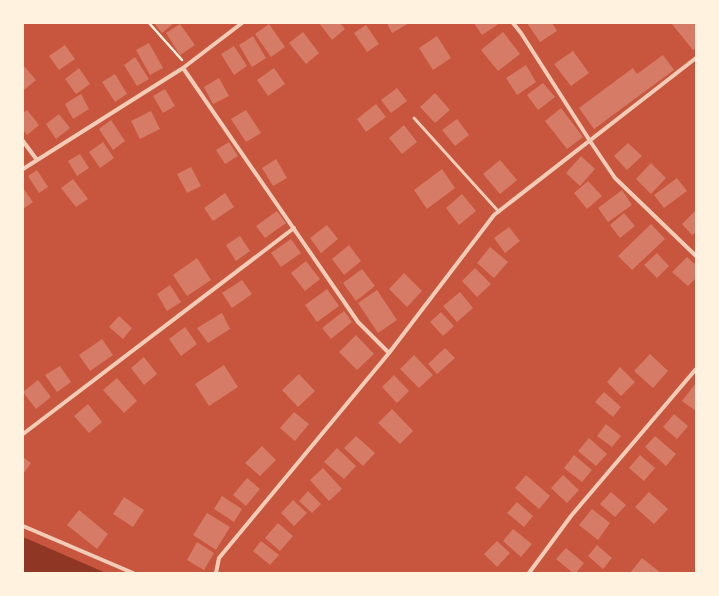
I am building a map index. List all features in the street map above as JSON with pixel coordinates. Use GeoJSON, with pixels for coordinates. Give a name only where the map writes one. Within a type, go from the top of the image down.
{"type":"FeatureCollection","features":[{"type":"Feature","properties":{"kind":"street"},"geometry":{"type":"LineString","coordinates":[[23,169],[185,66],[242,23]]}},
{"type":"Feature","properties":{"kind":"street"},"geometry":{"type":"LineString","coordinates":[[513,23],[615,178],[696,256]]}},
{"type":"Feature","properties":{"kind":"street"},"geometry":{"type":"LineString","coordinates":[[216,573],[219,558],[389,353],[494,215],[696,58]]}},
{"type":"Feature","properties":{"kind":"street"},"geometry":{"type":"LineString","coordinates":[[185,66],[358,322],[389,353]]}},
{"type":"Feature","properties":{"kind":"street"},"geometry":{"type":"LineString","coordinates":[[23,141],[37,160]]}},
{"type":"Feature","properties":{"kind":"street"},"geometry":{"type":"LineString","coordinates":[[23,434],[294,228]]}},
{"type":"Feature","properties":{"kind":"street"},"geometry":{"type":"LineString","coordinates":[[529,573],[571,516],[696,369]]}},
{"type":"Feature","properties":{"kind":"street"},"geometry":{"type":"LineString","coordinates":[[23,526],[133,573]]}},
{"type":"Feature","properties":{"kind":"lane"},"geometry":{"type":"LineString","coordinates":[[414,118],[499,212]]}},
{"type":"Feature","properties":{"kind":"path"},"geometry":{"type":"LineString","coordinates":[[149,23],[185,66]]}},
{"type":"Feature","properties":{"kind":"shaded area"},"geometry":{"type":"Polygon","coordinates":[[[23,537],[106,573],[23,573],[23,537]]]}},
{"type":"Feature","properties":{"kind":"building"},"geometry":{"type":"Polygon","coordinates":[[[154,23],[174,23],[162,33],[154,23]]]}},
{"type":"Feature","properties":{"kind":"building"},"geometry":{"type":"Polygon","coordinates":[[[319,23],[340,23],[345,29],[332,40],[319,23]]]}},
{"type":"Feature","properties":{"kind":"building"},"geometry":{"type":"Polygon","coordinates":[[[387,23],[409,23],[392,33],[387,23]]]}},
{"type":"Feature","properties":{"kind":"building"},"geometry":{"type":"Polygon","coordinates":[[[474,23],[500,23],[482,35],[474,23]]]}},
{"type":"Feature","properties":{"kind":"building"},"geometry":{"type":"Polygon","coordinates":[[[527,23],[552,23],[557,31],[540,42],[527,23]]]}},
{"type":"Feature","properties":{"kind":"building"},"geometry":{"type":"Polygon","coordinates":[[[671,23],[693,23],[696,26],[696,48],[693,50],[671,23]]]}},
{"type":"Feature","properties":{"kind":"building"},"geometry":{"type":"Polygon","coordinates":[[[180,24],[195,45],[180,55],[166,33],[180,24]]]}},
{"type":"Feature","properties":{"kind":"building"},"geometry":{"type":"Polygon","coordinates":[[[269,24],[285,47],[271,57],[255,34],[269,24]]]}},
{"type":"Feature","properties":{"kind":"building"},"geometry":{"type":"Polygon","coordinates":[[[366,25],[379,44],[367,52],[354,33],[366,25]]]}},
{"type":"Feature","properties":{"kind":"building"},"geometry":{"type":"Polygon","coordinates":[[[303,32],[319,53],[306,64],[289,43],[303,32]]]}},
{"type":"Feature","properties":{"kind":"building"},"geometry":{"type":"Polygon","coordinates":[[[503,32],[520,54],[498,71],[481,50],[503,32]]]}},
{"type":"Feature","properties":{"kind":"building"},"geometry":{"type":"Polygon","coordinates":[[[253,36],[266,58],[252,67],[239,45],[253,36]]]}},
{"type":"Feature","properties":{"kind":"building"},"geometry":{"type":"Polygon","coordinates":[[[437,36],[451,58],[433,70],[419,48],[437,36]]]}},
{"type":"Feature","properties":{"kind":"building"},"geometry":{"type":"Polygon","coordinates":[[[149,43],[163,68],[150,75],[136,50],[149,43]]]}},
{"type":"Feature","properties":{"kind":"building"},"geometry":{"type":"Polygon","coordinates":[[[65,45],[75,59],[59,70],[49,56],[65,45]]]}},
{"type":"Feature","properties":{"kind":"building"},"geometry":{"type":"Polygon","coordinates":[[[234,46],[247,66],[234,75],[221,54],[234,46]]]}},
{"type":"Feature","properties":{"kind":"building"},"geometry":{"type":"Polygon","coordinates":[[[573,51],[589,73],[571,86],[554,64],[573,51]]]}},
{"type":"Feature","properties":{"kind":"building"},"geometry":{"type":"Polygon","coordinates":[[[663,55],[674,70],[594,129],[579,108],[633,68],[637,74],[663,55]]]}},
{"type":"Feature","properties":{"kind":"building"},"geometry":{"type":"Polygon","coordinates":[[[135,57],[149,79],[137,86],[124,65],[135,57]]]}},
{"type":"Feature","properties":{"kind":"building"},"geometry":{"type":"Polygon","coordinates":[[[23,65],[36,80],[23,91],[23,65]]]}},
{"type":"Feature","properties":{"kind":"building"},"geometry":{"type":"Polygon","coordinates":[[[526,65],[536,82],[517,95],[506,78],[526,65]]]}},
{"type":"Feature","properties":{"kind":"building"},"geometry":{"type":"Polygon","coordinates":[[[79,68],[90,84],[76,94],[65,79],[79,68]]]}},
{"type":"Feature","properties":{"kind":"building"},"geometry":{"type":"Polygon","coordinates":[[[274,68],[285,84],[268,96],[257,80],[274,68]]]}},
{"type":"Feature","properties":{"kind":"building"},"geometry":{"type":"Polygon","coordinates":[[[115,74],[127,94],[115,102],[102,82],[115,74]]]}},
{"type":"Feature","properties":{"kind":"building"},"geometry":{"type":"Polygon","coordinates":[[[219,78],[229,96],[213,104],[204,87],[219,78]]]}},
{"type":"Feature","properties":{"kind":"building"},"geometry":{"type":"Polygon","coordinates":[[[543,83],[555,97],[538,110],[527,95],[543,83]]]}},
{"type":"Feature","properties":{"kind":"building"},"geometry":{"type":"Polygon","coordinates":[[[397,88],[407,101],[391,113],[381,100],[397,88]]]}},
{"type":"Feature","properties":{"kind":"building"},"geometry":{"type":"Polygon","coordinates":[[[165,89],[175,106],[163,113],[153,96],[165,89]]]}},
{"type":"Feature","properties":{"kind":"building"},"geometry":{"type":"Polygon","coordinates":[[[435,93],[450,110],[435,123],[420,107],[435,93]]]}},
{"type":"Feature","properties":{"kind":"building"},"geometry":{"type":"Polygon","coordinates":[[[81,94],[89,109],[73,119],[65,104],[81,94]]]}},
{"type":"Feature","properties":{"kind":"building"},"geometry":{"type":"Polygon","coordinates":[[[376,104],[386,117],[366,132],[357,119],[376,104]]]}},
{"type":"Feature","properties":{"kind":"building"},"geometry":{"type":"Polygon","coordinates":[[[561,108],[583,137],[567,149],[545,121],[561,108]]]}},
{"type":"Feature","properties":{"kind":"building"},"geometry":{"type":"Polygon","coordinates":[[[27,110],[39,125],[27,135],[23,130],[23,113],[27,110]]]}},
{"type":"Feature","properties":{"kind":"building"},"geometry":{"type":"Polygon","coordinates":[[[246,110],[261,133],[246,142],[231,119],[246,110]]]}},
{"type":"Feature","properties":{"kind":"building"},"geometry":{"type":"Polygon","coordinates":[[[151,111],[160,129],[140,139],[131,121],[151,111]]]}},
{"type":"Feature","properties":{"kind":"building"},"geometry":{"type":"Polygon","coordinates":[[[59,114],[70,128],[56,139],[46,124],[59,114]]]}},
{"type":"Feature","properties":{"kind":"building"},"geometry":{"type":"Polygon","coordinates":[[[457,119],[469,135],[455,146],[442,130],[457,119]]]}},
{"type":"Feature","properties":{"kind":"building"},"geometry":{"type":"Polygon","coordinates":[[[111,120],[125,141],[113,150],[99,129],[111,120]]]}},
{"type":"Feature","properties":{"kind":"building"},"geometry":{"type":"Polygon","coordinates":[[[404,125],[417,142],[402,154],[389,138],[404,125]]]}},
{"type":"Feature","properties":{"kind":"building"},"geometry":{"type":"Polygon","coordinates":[[[103,142],[114,158],[100,168],[89,152],[103,142]]]}},
{"type":"Feature","properties":{"kind":"building"},"geometry":{"type":"Polygon","coordinates":[[[229,142],[238,156],[225,164],[216,150],[229,142]]]}},
{"type":"Feature","properties":{"kind":"building"},"geometry":{"type":"Polygon","coordinates":[[[628,143],[642,156],[627,170],[614,156],[628,143]]]}},
{"type":"Feature","properties":{"kind":"building"},"geometry":{"type":"Polygon","coordinates":[[[80,154],[89,168],[77,176],[68,161],[80,154]]]}},
{"type":"Feature","properties":{"kind":"building"},"geometry":{"type":"Polygon","coordinates":[[[581,156],[595,169],[580,186],[566,173],[581,156]]]}},
{"type":"Feature","properties":{"kind":"building"},"geometry":{"type":"Polygon","coordinates":[[[276,159],[287,178],[273,186],[262,168],[276,159]]]}},
{"type":"Feature","properties":{"kind":"building"},"geometry":{"type":"Polygon","coordinates":[[[500,160],[517,180],[500,194],[483,174],[500,160]]]}},
{"type":"Feature","properties":{"kind":"building"},"geometry":{"type":"Polygon","coordinates":[[[651,163],[666,178],[651,194],[636,179],[651,163]]]}},
{"type":"Feature","properties":{"kind":"building"},"geometry":{"type":"Polygon","coordinates":[[[191,167],[201,186],[187,193],[177,174],[191,167]]]}},
{"type":"Feature","properties":{"kind":"building"},"geometry":{"type":"Polygon","coordinates":[[[442,169],[455,188],[427,209],[414,190],[442,169]]]}},
{"type":"Feature","properties":{"kind":"building"},"geometry":{"type":"Polygon","coordinates":[[[37,170],[48,187],[39,193],[28,176],[37,170]]]}},
{"type":"Feature","properties":{"kind":"building"},"geometry":{"type":"Polygon","coordinates":[[[677,178],[687,191],[664,208],[654,195],[677,178]]]}},
{"type":"Feature","properties":{"kind":"building"},"geometry":{"type":"Polygon","coordinates":[[[73,179],[88,199],[76,207],[61,188],[73,179]]]}},
{"type":"Feature","properties":{"kind":"building"},"geometry":{"type":"Polygon","coordinates":[[[588,181],[602,196],[587,209],[574,193],[588,181]]]}},
{"type":"Feature","properties":{"kind":"building"},"geometry":{"type":"Polygon","coordinates":[[[23,188],[33,202],[23,209],[23,188]]]}},
{"type":"Feature","properties":{"kind":"building"},"geometry":{"type":"Polygon","coordinates":[[[622,190],[632,205],[608,222],[598,208],[622,190]]]}},
{"type":"Feature","properties":{"kind":"building"},"geometry":{"type":"Polygon","coordinates":[[[225,193],[234,207],[213,221],[204,208],[225,193]]]}},
{"type":"Feature","properties":{"kind":"building"},"geometry":{"type":"Polygon","coordinates":[[[462,194],[476,211],[459,225],[446,208],[462,194]]]}},
{"type":"Feature","properties":{"kind":"building"},"geometry":{"type":"Polygon","coordinates":[[[696,210],[696,232],[692,235],[682,224],[696,210]]]}},
{"type":"Feature","properties":{"kind":"building"},"geometry":{"type":"Polygon","coordinates":[[[277,211],[286,223],[265,238],[256,226],[277,211]]]}},
{"type":"Feature","properties":{"kind":"building"},"geometry":{"type":"Polygon","coordinates":[[[624,213],[635,226],[620,238],[610,225],[624,213]]]}},
{"type":"Feature","properties":{"kind":"building"},"geometry":{"type":"Polygon","coordinates":[[[651,224],[665,239],[632,270],[618,256],[651,224]]]}},
{"type":"Feature","properties":{"kind":"building"},"geometry":{"type":"Polygon","coordinates":[[[327,225],[338,239],[321,253],[310,238],[327,225]]]}},
{"type":"Feature","properties":{"kind":"building"},"geometry":{"type":"Polygon","coordinates":[[[509,227],[520,241],[505,253],[494,238],[509,227]]]}},
{"type":"Feature","properties":{"kind":"building"},"geometry":{"type":"Polygon","coordinates":[[[240,236],[250,251],[236,261],[226,245],[240,236]]]}},
{"type":"Feature","properties":{"kind":"building"},"geometry":{"type":"Polygon","coordinates":[[[291,239],[301,253],[281,267],[271,253],[291,239]]]}},
{"type":"Feature","properties":{"kind":"building"},"geometry":{"type":"Polygon","coordinates":[[[349,245],[361,261],[344,275],[332,259],[349,245]]]}},
{"type":"Feature","properties":{"kind":"building"},"geometry":{"type":"Polygon","coordinates":[[[490,247],[508,262],[494,278],[477,263],[490,247]]]}},
{"type":"Feature","properties":{"kind":"building"},"geometry":{"type":"Polygon","coordinates":[[[657,253],[669,266],[657,278],[644,265],[657,253]]]}},
{"type":"Feature","properties":{"kind":"building"},"geometry":{"type":"Polygon","coordinates":[[[687,257],[696,265],[696,278],[688,286],[672,272],[687,257]]]}},
{"type":"Feature","properties":{"kind":"building"},"geometry":{"type":"Polygon","coordinates":[[[197,258],[211,280],[187,296],[173,275],[197,258]]]}},
{"type":"Feature","properties":{"kind":"building"},"geometry":{"type":"Polygon","coordinates":[[[306,261],[320,279],[305,291],[291,273],[306,261]]]}},
{"type":"Feature","properties":{"kind":"building"},"geometry":{"type":"Polygon","coordinates":[[[475,268],[491,284],[477,297],[462,281],[475,268]]]}},
{"type":"Feature","properties":{"kind":"building"},"geometry":{"type":"Polygon","coordinates":[[[362,269],[375,286],[356,301],[343,283],[362,269]]]}},
{"type":"Feature","properties":{"kind":"building"},"geometry":{"type":"Polygon","coordinates":[[[404,273],[422,291],[407,307],[389,289],[404,273]]]}},
{"type":"Feature","properties":{"kind":"building"},"geometry":{"type":"Polygon","coordinates":[[[242,280],[252,294],[232,308],[222,293],[242,280]]]}},
{"type":"Feature","properties":{"kind":"building"},"geometry":{"type":"Polygon","coordinates":[[[170,285],[181,302],[167,311],[157,294],[170,285]]]}},
{"type":"Feature","properties":{"kind":"building"},"geometry":{"type":"Polygon","coordinates":[[[327,289],[339,306],[317,322],[305,305],[327,289]]]}},
{"type":"Feature","properties":{"kind":"building"},"geometry":{"type":"Polygon","coordinates":[[[377,290],[397,320],[378,333],[358,303],[377,290]]]}},
{"type":"Feature","properties":{"kind":"building"},"geometry":{"type":"Polygon","coordinates":[[[460,292],[473,308],[457,322],[443,306],[460,292]]]}},
{"type":"Feature","properties":{"kind":"building"},"geometry":{"type":"Polygon","coordinates":[[[344,311],[352,322],[331,339],[322,328],[344,311]]]}},
{"type":"Feature","properties":{"kind":"building"},"geometry":{"type":"Polygon","coordinates":[[[441,312],[454,326],[443,336],[430,322],[441,312]]]}},
{"type":"Feature","properties":{"kind":"building"},"geometry":{"type":"Polygon","coordinates":[[[222,313],[230,329],[208,343],[197,328],[222,313]]]}},
{"type":"Feature","properties":{"kind":"building"},"geometry":{"type":"Polygon","coordinates":[[[119,316],[132,328],[123,339],[109,327],[119,316]]]}},
{"type":"Feature","properties":{"kind":"building"},"geometry":{"type":"Polygon","coordinates":[[[185,327],[197,344],[181,356],[169,339],[185,327]]]}},
{"type":"Feature","properties":{"kind":"building"},"geometry":{"type":"Polygon","coordinates":[[[356,335],[374,354],[357,370],[339,352],[356,335]]]}},
{"type":"Feature","properties":{"kind":"building"},"geometry":{"type":"Polygon","coordinates":[[[102,339],[113,355],[90,371],[79,355],[102,339]]]}},
{"type":"Feature","properties":{"kind":"building"},"geometry":{"type":"Polygon","coordinates":[[[445,348],[455,358],[437,374],[428,364],[445,348]]]}},
{"type":"Feature","properties":{"kind":"building"},"geometry":{"type":"Polygon","coordinates":[[[650,354],[668,371],[653,388],[634,371],[650,354]]]}},
{"type":"Feature","properties":{"kind":"building"},"geometry":{"type":"Polygon","coordinates":[[[414,355],[433,375],[419,388],[400,369],[414,355]]]}},
{"type":"Feature","properties":{"kind":"building"},"geometry":{"type":"Polygon","coordinates":[[[144,357],[157,374],[144,385],[131,368],[144,357]]]}},
{"type":"Feature","properties":{"kind":"building"},"geometry":{"type":"Polygon","coordinates":[[[224,365],[238,387],[209,406],[195,384],[224,365]]]}},
{"type":"Feature","properties":{"kind":"building"},"geometry":{"type":"Polygon","coordinates":[[[60,366],[71,382],[57,392],[45,375],[60,366]]]}},
{"type":"Feature","properties":{"kind":"building"},"geometry":{"type":"Polygon","coordinates":[[[620,367],[635,382],[621,396],[607,382],[620,367]]]}},
{"type":"Feature","properties":{"kind":"building"},"geometry":{"type":"Polygon","coordinates":[[[299,374],[315,391],[298,407],[282,390],[299,374]]]}},
{"type":"Feature","properties":{"kind":"building"},"geometry":{"type":"Polygon","coordinates":[[[394,375],[409,391],[397,403],[382,387],[394,375]]]}},
{"type":"Feature","properties":{"kind":"building"},"geometry":{"type":"Polygon","coordinates":[[[117,378],[137,401],[124,413],[103,390],[117,378]]]}},
{"type":"Feature","properties":{"kind":"building"},"geometry":{"type":"Polygon","coordinates":[[[38,380],[51,397],[36,409],[23,392],[38,380]]]}},
{"type":"Feature","properties":{"kind":"building"},"geometry":{"type":"Polygon","coordinates":[[[696,383],[696,411],[682,401],[696,383]]]}},
{"type":"Feature","properties":{"kind":"building"},"geometry":{"type":"Polygon","coordinates":[[[604,392],[621,407],[613,417],[595,402],[604,392]]]}},
{"type":"Feature","properties":{"kind":"building"},"geometry":{"type":"Polygon","coordinates":[[[88,404],[102,422],[89,433],[74,416],[88,404]]]}},
{"type":"Feature","properties":{"kind":"building"},"geometry":{"type":"Polygon","coordinates":[[[392,409],[413,431],[400,444],[378,423],[392,409]]]}},
{"type":"Feature","properties":{"kind":"building"},"geometry":{"type":"Polygon","coordinates":[[[294,412],[309,424],[295,441],[280,428],[294,412]]]}},
{"type":"Feature","properties":{"kind":"building"},"geometry":{"type":"Polygon","coordinates":[[[674,414],[688,426],[677,439],[663,427],[674,414]]]}},
{"type":"Feature","properties":{"kind":"building"},"geometry":{"type":"Polygon","coordinates":[[[606,424],[621,436],[612,447],[597,436],[606,424]]]}},
{"type":"Feature","properties":{"kind":"building"},"geometry":{"type":"Polygon","coordinates":[[[356,436],[375,453],[363,466],[344,448],[356,436]]]}},
{"type":"Feature","properties":{"kind":"building"},"geometry":{"type":"Polygon","coordinates":[[[655,436],[676,454],[666,466],[645,447],[655,436]]]}},
{"type":"Feature","properties":{"kind":"building"},"geometry":{"type":"Polygon","coordinates":[[[589,438],[607,454],[596,466],[578,451],[589,438]]]}},
{"type":"Feature","properties":{"kind":"building"},"geometry":{"type":"Polygon","coordinates":[[[262,446],[276,460],[260,476],[245,463],[262,446]]]}},
{"type":"Feature","properties":{"kind":"building"},"geometry":{"type":"Polygon","coordinates":[[[337,448],[356,466],[344,479],[324,462],[337,448]]]}},
{"type":"Feature","properties":{"kind":"building"},"geometry":{"type":"Polygon","coordinates":[[[574,455],[592,470],[582,482],[564,468],[574,455]]]}},
{"type":"Feature","properties":{"kind":"building"},"geometry":{"type":"Polygon","coordinates":[[[640,455],[655,468],[644,481],[629,468],[640,455]]]}},
{"type":"Feature","properties":{"kind":"building"},"geometry":{"type":"Polygon","coordinates":[[[23,457],[31,463],[23,474],[23,457]]]}},
{"type":"Feature","properties":{"kind":"building"},"geometry":{"type":"Polygon","coordinates":[[[323,468],[342,489],[329,501],[310,480],[323,468]]]}},
{"type":"Feature","properties":{"kind":"building"},"geometry":{"type":"Polygon","coordinates":[[[526,475],[550,496],[539,509],[515,488],[526,475]]]}},
{"type":"Feature","properties":{"kind":"building"},"geometry":{"type":"Polygon","coordinates":[[[563,475],[579,490],[567,503],[551,488],[563,475]]]}},
{"type":"Feature","properties":{"kind":"building"},"geometry":{"type":"Polygon","coordinates":[[[247,478],[260,489],[246,506],[233,495],[247,478]]]}},
{"type":"Feature","properties":{"kind":"building"},"geometry":{"type":"Polygon","coordinates":[[[308,491],[321,504],[312,513],[299,501],[308,491]]]}},
{"type":"Feature","properties":{"kind":"building"},"geometry":{"type":"Polygon","coordinates":[[[611,492],[626,505],[615,517],[600,504],[611,492]]]}},
{"type":"Feature","properties":{"kind":"building"},"geometry":{"type":"Polygon","coordinates":[[[649,492],[668,509],[654,524],[635,507],[649,492]]]}},
{"type":"Feature","properties":{"kind":"building"},"geometry":{"type":"Polygon","coordinates":[[[222,496],[242,509],[234,522],[214,509],[222,496]]]}},
{"type":"Feature","properties":{"kind":"building"},"geometry":{"type":"Polygon","coordinates":[[[124,497],[144,510],[133,527],[113,514],[124,497]]]}},
{"type":"Feature","properties":{"kind":"building"},"geometry":{"type":"Polygon","coordinates":[[[293,500],[307,513],[294,526],[281,513],[293,500]]]}},
{"type":"Feature","properties":{"kind":"building"},"geometry":{"type":"Polygon","coordinates":[[[517,502],[533,516],[524,527],[507,513],[517,502]]]}},
{"type":"Feature","properties":{"kind":"building"},"geometry":{"type":"Polygon","coordinates":[[[592,509],[610,523],[598,540],[579,525],[592,509]]]}},
{"type":"Feature","properties":{"kind":"building"},"geometry":{"type":"Polygon","coordinates":[[[79,510],[108,534],[97,549],[67,525],[79,510]]]}},
{"type":"Feature","properties":{"kind":"building"},"geometry":{"type":"Polygon","coordinates":[[[207,513],[230,527],[216,550],[193,535],[207,513]]]}},
{"type":"Feature","properties":{"kind":"building"},"geometry":{"type":"Polygon","coordinates":[[[278,523],[293,536],[280,551],[265,538],[278,523]]]}},
{"type":"Feature","properties":{"kind":"building"},"geometry":{"type":"Polygon","coordinates":[[[513,529],[532,544],[521,557],[503,541],[513,529]]]}},
{"type":"Feature","properties":{"kind":"building"},"geometry":{"type":"Polygon","coordinates":[[[261,541],[279,555],[270,565],[253,551],[261,541]]]}},
{"type":"Feature","properties":{"kind":"building"},"geometry":{"type":"Polygon","coordinates":[[[497,541],[510,553],[497,567],[484,554],[497,541]]]}},
{"type":"Feature","properties":{"kind":"building"},"geometry":{"type":"Polygon","coordinates":[[[197,542],[214,553],[204,570],[187,560],[197,542]]]}},
{"type":"Feature","properties":{"kind":"building"},"geometry":{"type":"Polygon","coordinates":[[[597,545],[612,558],[603,569],[588,556],[597,545]]]}},
{"type":"Feature","properties":{"kind":"building"},"geometry":{"type":"Polygon","coordinates":[[[566,548],[584,563],[576,573],[573,573],[556,559],[566,548]]]}},
{"type":"Feature","properties":{"kind":"building"},"geometry":{"type":"Polygon","coordinates":[[[642,558],[661,573],[630,573],[642,558]]]}}]}
